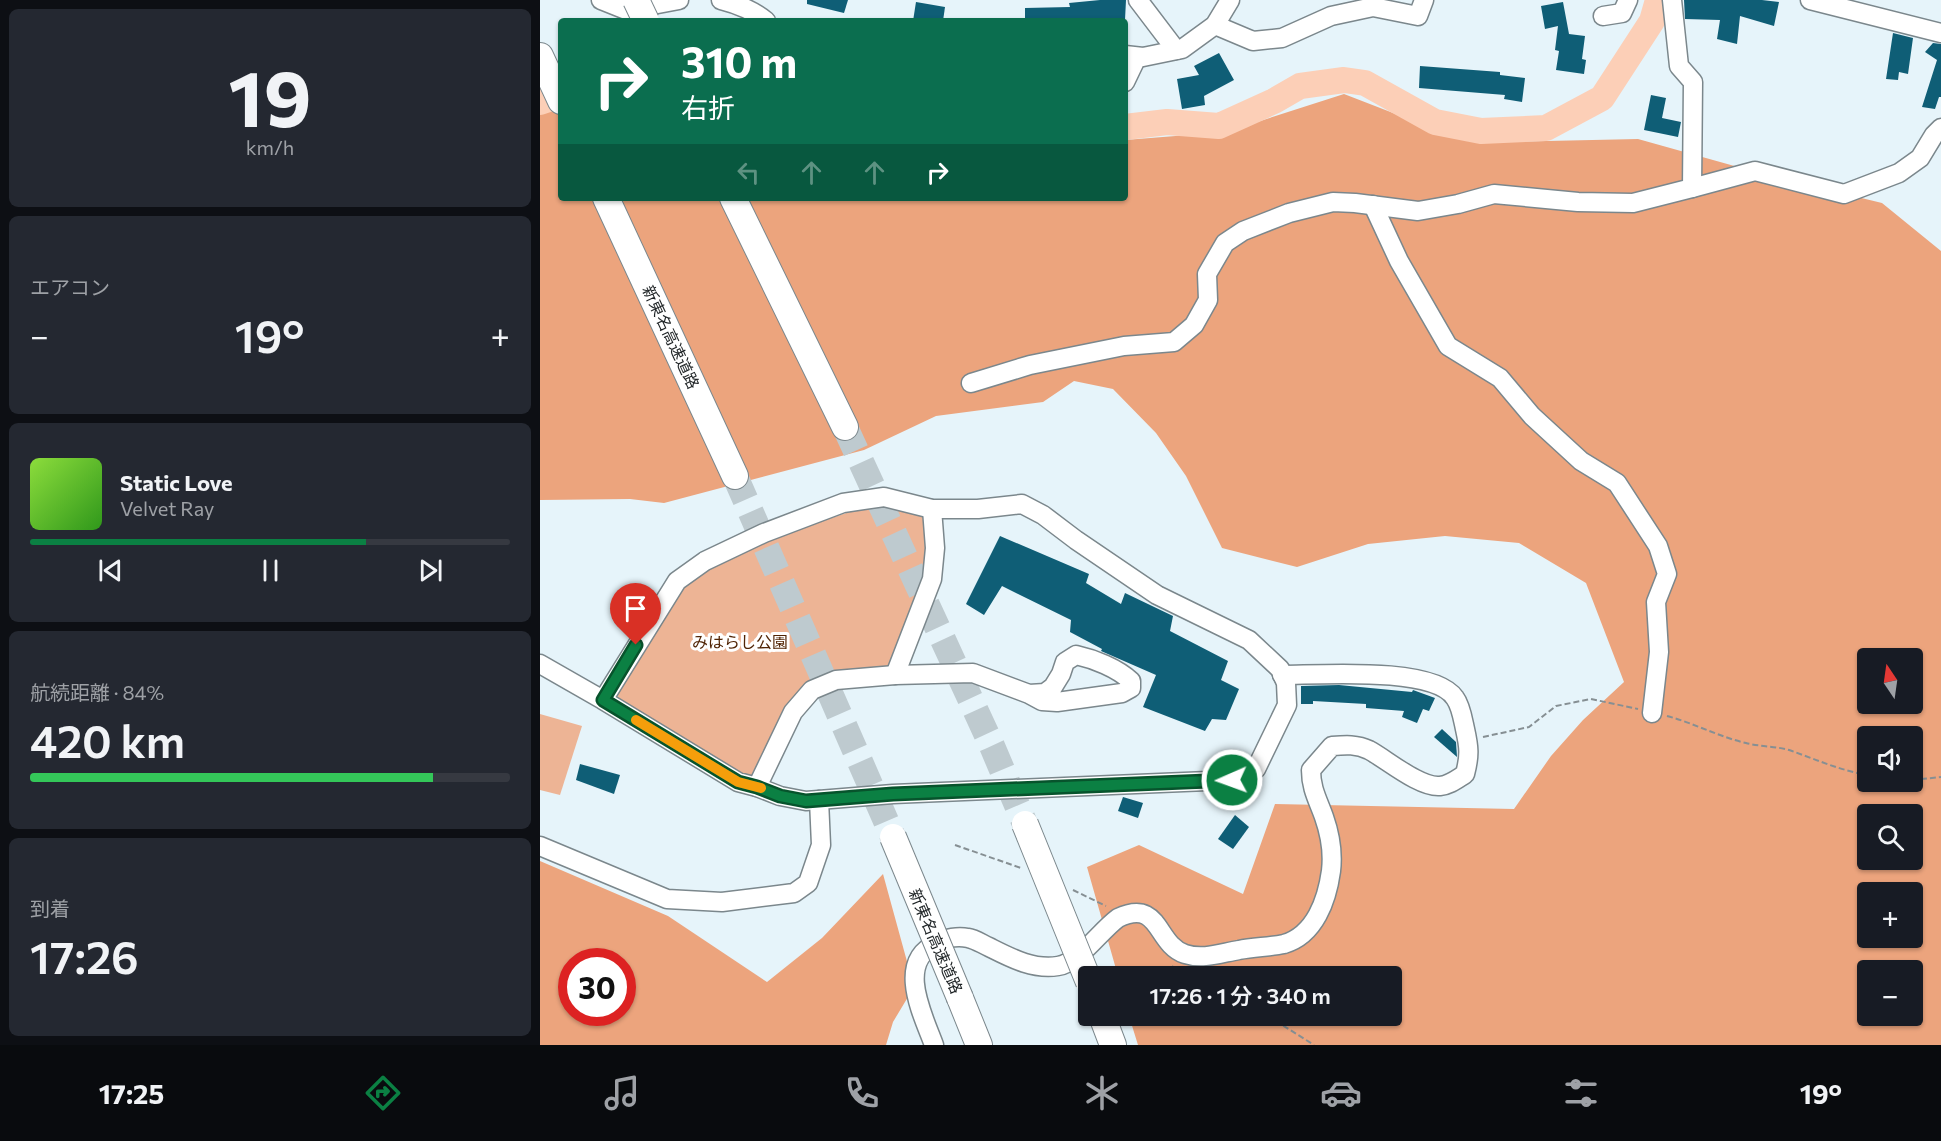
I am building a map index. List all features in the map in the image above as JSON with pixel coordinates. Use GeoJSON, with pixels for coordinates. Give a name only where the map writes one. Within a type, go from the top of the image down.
{"type":"FeatureCollection","features":[{"type":"Feature","properties":{"kind":"highway"},"geometry":{"type":"LineString","coordinates":[[636,0],[645,18]]}},
{"type":"Feature","properties":{"kind":"highway"},"geometry":{"type":"LineString","coordinates":[[540,56],[558,95]]}},
{"type":"Feature","properties":{"kind":"highway","name":"新東名高速道路"},"geometry":{"type":"LineString","coordinates":[[607,201],[735,476]]}},
{"type":"Feature","properties":{"kind":"highway"},"geometry":{"type":"LineString","coordinates":[[734,201],[844,428]]}},
{"type":"Feature","properties":{"kind":"highway"},"geometry":{"type":"LineString","coordinates":[[1025,824],[1083,966]]}},
{"type":"Feature","properties":{"kind":"highway","name":"新東名高速道路"},"geometry":{"type":"LineString","coordinates":[[893,837],[979,1045]]}},
{"type":"Feature","properties":{"kind":"highway"},"geometry":{"type":"LineString","coordinates":[[1106,1026],[1113,1045]]}},
{"type":"Feature","properties":{"kind":"street"},"geometry":{"type":"LineString","coordinates":[[602,0],[626,10],[679,0]]}},
{"type":"Feature","properties":{"kind":"street"},"geometry":{"type":"LineString","coordinates":[[721,0],[733,3],[760,18]]}},
{"type":"Feature","properties":{"kind":"street"},"geometry":{"type":"LineString","coordinates":[[1138,0],[1176,50]]}},
{"type":"Feature","properties":{"kind":"street"},"geometry":{"type":"LineString","coordinates":[[1131,56],[1143,57],[1182,49],[1215,25],[1230,0]]}},
{"type":"Feature","properties":{"kind":"street"},"geometry":{"type":"LineString","coordinates":[[1215,25],[1253,41],[1282,38],[1331,16],[1373,7],[1418,16],[1424,0]]}},
{"type":"Feature","properties":{"kind":"street"},"geometry":{"type":"LineString","coordinates":[[1603,16],[1622,13],[1628,0]]}},
{"type":"Feature","properties":{"kind":"street"},"geometry":{"type":"LineString","coordinates":[[1672,0],[1679,66],[1693,82],[1692,188]]}},
{"type":"Feature","properties":{"kind":"street"},"geometry":{"type":"LineString","coordinates":[[1809,0],[1941,33]]}},
{"type":"Feature","properties":{"kind":"street"},"geometry":{"type":"LineString","coordinates":[[970,383],[1030,365],[1124,346],[1174,342],[1194,325],[1208,300],[1207,274],[1225,243],[1242,231],[1289,213],[1334,202],[1418,211],[1458,204],[1494,194],[1578,202],[1633,203],[1755,171],[1844,194],[1899,173],[1920,158],[1941,128]]}},
{"type":"Feature","properties":{"kind":"street"},"geometry":{"type":"LineString","coordinates":[[1373,205],[1398,261],[1448,346],[1500,378],[1532,416],[1581,461],[1617,483],[1658,546],[1667,574],[1656,602],[1659,652],[1652,713]]}},
{"type":"Feature","properties":{"kind":"street"},"geometry":{"type":"LineString","coordinates":[[540,664],[738,782],[780,796],[806,801],[893,794],[1232,780],[1256,769],[1287,705],[1286,683],[1280,669],[1249,640],[1157,595],[1043,515],[1022,504],[978,509],[932,508],[884,497],[843,503],[764,533],[705,561],[677,581],[603,700]]}},
{"type":"Feature","properties":{"kind":"street"},"geometry":{"type":"LineString","coordinates":[[895,675],[932,579],[935,548],[932,508]]}},
{"type":"Feature","properties":{"kind":"street"},"geometry":{"type":"LineString","coordinates":[[757,787],[793,712],[812,690],[836,680],[895,675],[973,673],[1042,701],[1057,702],[1122,693],[1131,688],[1131,681],[1125,675],[1086,657],[1076,655],[1065,662],[1062,674],[1053,687],[1045,693],[1029,694]]}},
{"type":"Feature","properties":{"kind":"street"},"geometry":{"type":"LineString","coordinates":[[934,1045],[914,987],[915,968],[922,954],[931,945],[943,940],[970,938],[1020,963],[1056,967],[1068,964],[1107,926],[1128,914],[1139,914],[1151,918],[1161,928],[1169,945],[1182,953],[1197,957],[1285,944],[1301,935],[1318,917],[1331,870],[1330,841],[1324,817],[1311,784],[1311,770],[1332,746],[1348,744],[1368,749],[1419,780],[1437,786],[1451,783],[1465,774],[1470,753],[1464,721],[1455,697],[1438,686],[1415,678],[1387,675],[1282,675]]}},
{"type":"Feature","properties":{"kind":"street"},"geometry":{"type":"LineString","coordinates":[[540,846],[667,898],[722,902],[794,893],[808,882],[821,845],[819,800]]}},
{"type":"Feature","properties":{"kind":"path"},"geometry":{"type":"LineString","coordinates":[[1467,740],[1529,727],[1556,706],[1591,699],[1652,713],[1746,743],[1791,751],[1806,758],[1857,773]]}},
{"type":"Feature","properties":{"kind":"path"},"geometry":{"type":"LineString","coordinates":[[1923,779],[1941,777]]}},
{"type":"Feature","properties":{"kind":"path"},"geometry":{"type":"LineString","coordinates":[[1284,1026],[1314,1045]]}},
{"type":"Feature","properties":{"kind":"green space","name":"みはらし公園"},"geometry":{"type":"Polygon","coordinates":[[[870,505],[922,515],[930,557],[909,620],[888,668],[831,672],[815,679],[807,686],[790,709],[752,776],[738,777],[617,703],[614,690],[686,583],[710,568],[790,532],[870,505]]]}},
{"type":"Feature","properties":{"kind":"green space"},"geometry":{"type":"Polygon","coordinates":[[[540,714],[582,726],[560,795],[540,790],[540,714]]]}},
{"type":"Feature","properties":{"kind":"shaded area"},"geometry":{"type":"Polygon","coordinates":[[[1344,94],[1450,135],[1504,142],[1638,139],[1763,174],[1882,203],[1941,251],[1941,1045],[1138,1045],[1132,1026],[1402,1026],[1402,966],[1115,966],[1087,867],[1139,845],[1243,894],[1275,804],[1514,809],[1551,756],[1583,720],[1624,682],[1586,583],[1519,543],[1445,536],[1368,544],[1297,567],[1222,548],[1186,476],[1156,433],[1113,389],[1074,381],[1043,402],[936,416],[864,450],[664,503],[630,499],[540,500],[540,103],[558,106],[558,201],[1128,201],[1128,140],[1226,132],[1344,94]]]}},
{"type":"Feature","properties":{"kind":"shaded area"},"geometry":{"type":"Polygon","coordinates":[[[540,861],[668,916],[767,982],[822,938],[883,874],[914,987],[893,1022],[886,1045],[540,1045],[540,861]]]}},
{"type":"Feature","properties":{"kind":"building"},"geometry":{"type":"Polygon","coordinates":[[[807,0],[848,0],[844,13],[807,4],[807,0]]]}},
{"type":"Feature","properties":{"kind":"building"},"geometry":{"type":"Polygon","coordinates":[[[1126,0],[1125,18],[1025,18],[1025,8],[1070,7],[1069,3],[1126,0]]]}},
{"type":"Feature","properties":{"kind":"building"},"geometry":{"type":"Polygon","coordinates":[[[1684,0],[1779,2],[1774,26],[1740,16],[1737,44],[1717,39],[1720,20],[1685,19],[1684,0]]]}},
{"type":"Feature","properties":{"kind":"building"},"geometry":{"type":"Polygon","coordinates":[[[916,2],[945,7],[943,18],[913,18],[916,2]]]}},
{"type":"Feature","properties":{"kind":"building"},"geometry":{"type":"Polygon","coordinates":[[[1563,2],[1569,34],[1585,36],[1582,59],[1586,60],[1584,74],[1556,70],[1559,51],[1555,50],[1558,26],[1545,29],[1541,6],[1563,2]]]}},
{"type":"Feature","properties":{"kind":"building"},"geometry":{"type":"Polygon","coordinates":[[[1893,33],[1913,38],[1908,74],[1899,72],[1898,80],[1886,79],[1893,33]]]}},
{"type":"Feature","properties":{"kind":"building"},"geometry":{"type":"Polygon","coordinates":[[[1933,43],[1941,44],[1941,97],[1935,109],[1922,107],[1937,60],[1925,52],[1933,43]]]}},
{"type":"Feature","properties":{"kind":"building"},"geometry":{"type":"Polygon","coordinates":[[[1219,53],[1234,80],[1204,96],[1205,105],[1182,109],[1177,79],[1199,75],[1194,66],[1219,53]]]}},
{"type":"Feature","properties":{"kind":"building"},"geometry":{"type":"Polygon","coordinates":[[[1420,66],[1500,72],[1500,75],[1525,78],[1522,102],[1504,99],[1505,95],[1419,88],[1420,66]]]}},
{"type":"Feature","properties":{"kind":"building"},"geometry":{"type":"Polygon","coordinates":[[[1651,95],[1666,98],[1662,118],[1681,122],[1678,137],[1644,130],[1651,95]]]}},
{"type":"Feature","properties":{"kind":"building"},"geometry":{"type":"Polygon","coordinates":[[[1000,536],[1089,574],[1086,583],[1121,604],[1125,593],[1173,616],[1170,631],[1228,661],[1221,680],[1239,689],[1226,720],[1212,719],[1205,731],[1143,707],[1156,675],[1101,651],[1102,649],[1070,632],[1071,620],[1002,586],[984,615],[966,604],[1000,536]]]}},
{"type":"Feature","properties":{"kind":"building"},"geometry":{"type":"Polygon","coordinates":[[[1339,685],[1412,692],[1413,690],[1435,698],[1429,711],[1423,709],[1417,723],[1402,717],[1404,711],[1366,708],[1366,704],[1313,701],[1313,704],[1301,704],[1301,686],[1339,685]]]}},
{"type":"Feature","properties":{"kind":"building"},"geometry":{"type":"Polygon","coordinates":[[[1442,729],[1456,742],[1457,757],[1434,737],[1442,729]]]}},
{"type":"Feature","properties":{"kind":"building"},"geometry":{"type":"Polygon","coordinates":[[[580,764],[620,775],[614,794],[576,780],[580,764]]]}},
{"type":"Feature","properties":{"kind":"building"},"geometry":{"type":"Polygon","coordinates":[[[1123,797],[1143,803],[1138,818],[1118,811],[1123,797]]]}},
{"type":"Feature","properties":{"kind":"building"},"geometry":{"type":"Polygon","coordinates":[[[1235,815],[1249,827],[1233,849],[1218,839],[1235,815]]]}},
{"type":"Feature","properties":{"kind":"waterway"},"geometry":{"type":"LineString","coordinates":[[1128,127],[1167,122],[1219,126],[1274,101],[1300,86],[1344,80],[1365,83],[1435,122],[1481,131],[1546,128],[1602,98],[1652,21],[1658,0]]}},
{"type":"Feature","properties":{"kind":"waterway"},"geometry":{"type":"LineString","coordinates":[[540,102],[558,96]]}},
{"type":"Feature","properties":{"kind":"tunnel"},"geometry":{"type":"LineString","coordinates":[[845,427],[992,746],[1025,824]]}},
{"type":"Feature","properties":{"kind":"tunnel"},"geometry":{"type":"LineString","coordinates":[[735,476],[893,837]]}},
{"type":"Feature","properties":{"kind":"slow traffic"},"geometry":{"type":"LineString","coordinates":[[636,720],[738,782],[761,788]]}},
{"type":"Feature","properties":{"kind":"route"},"geometry":{"type":"LineString","coordinates":[[636,645],[603,700],[738,782],[780,796],[806,801],[893,794],[1232,780]]}}]}
